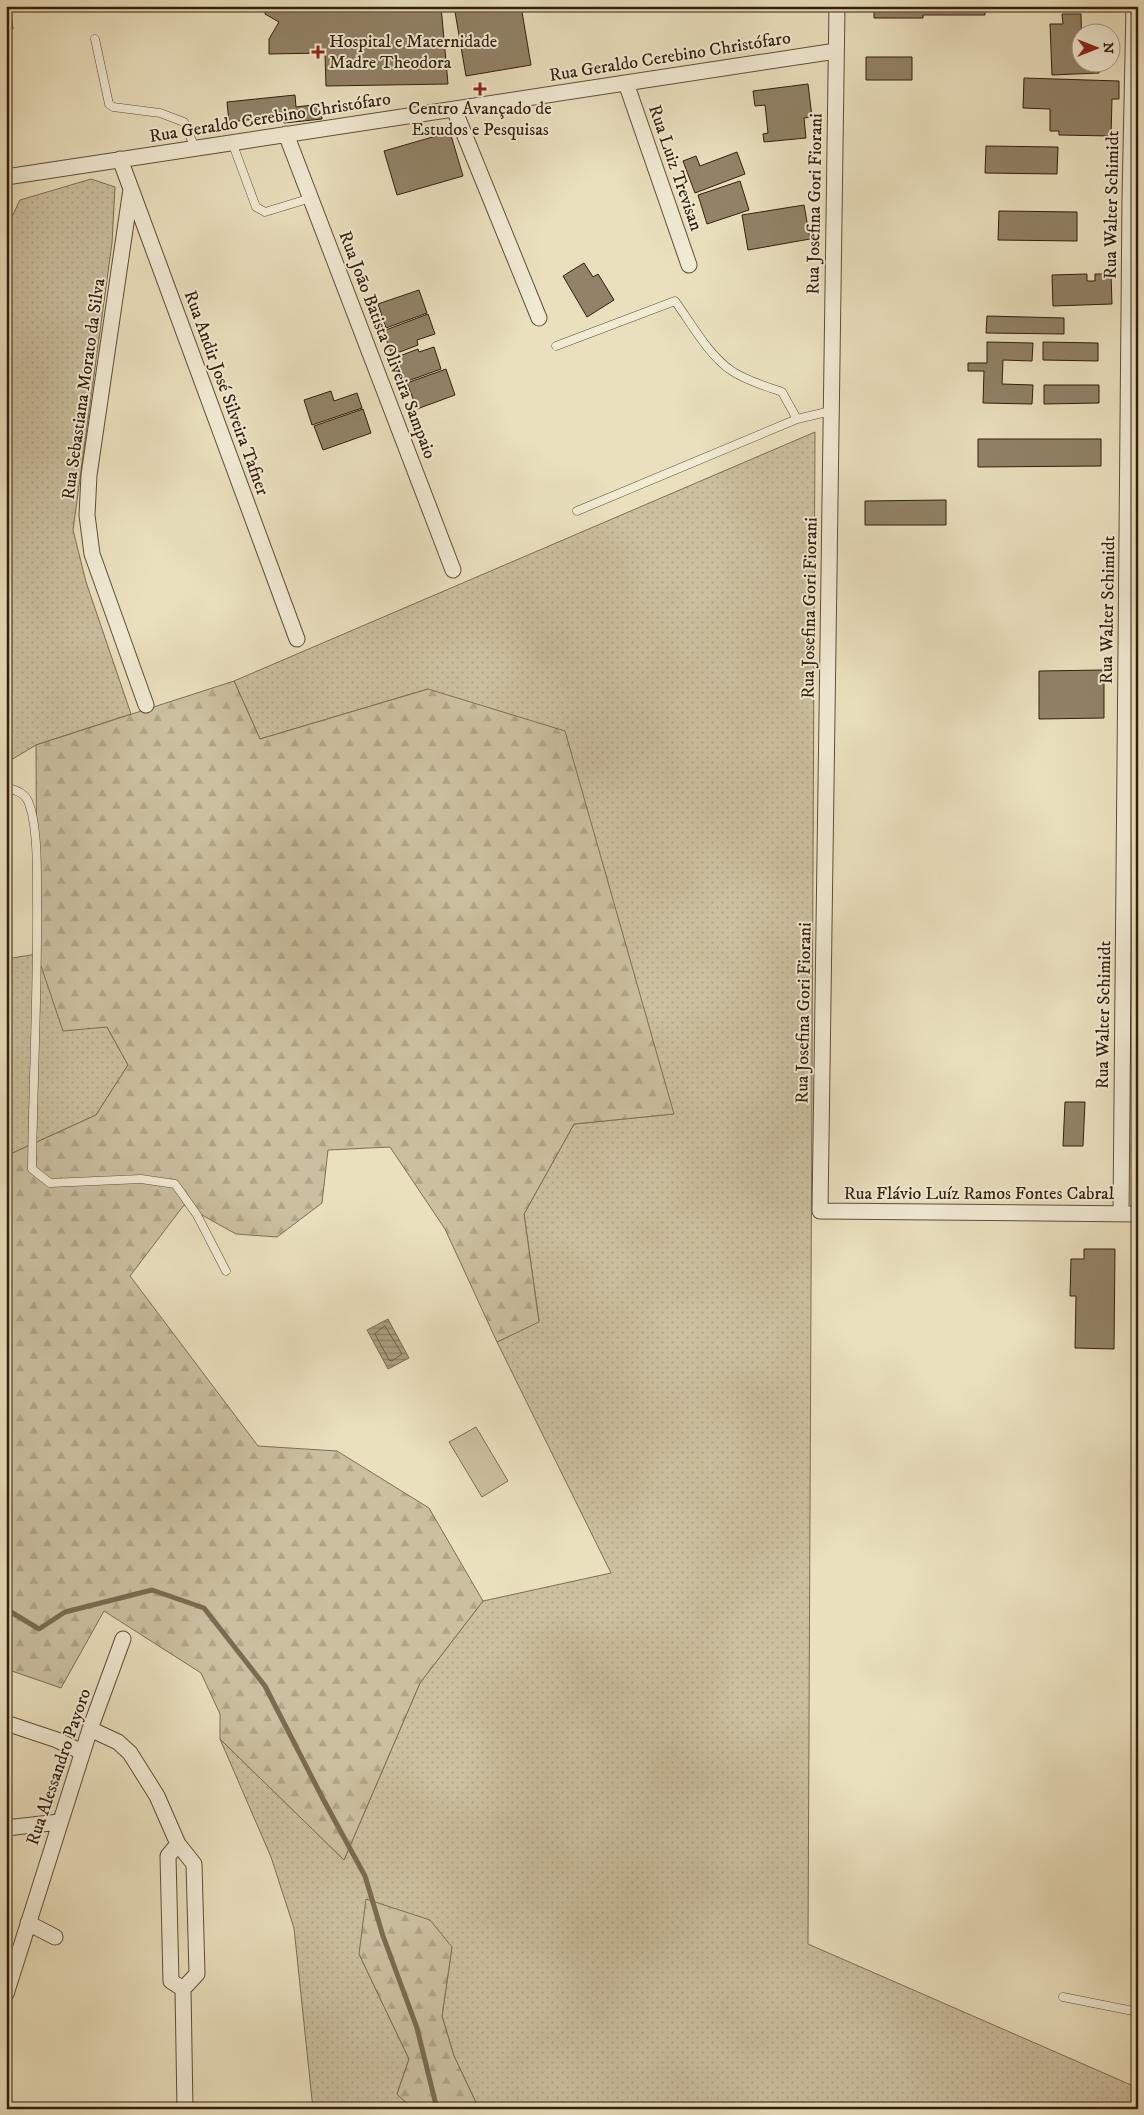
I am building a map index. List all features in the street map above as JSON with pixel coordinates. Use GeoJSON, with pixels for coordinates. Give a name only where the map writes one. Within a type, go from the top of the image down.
{"type":"FeatureCollection","features":[{"type":"Feature","properties":{"kind":"street","name":"Rua Josefina Gori Fiorani"},"geometry":{"type":"LineString","coordinates":[[820,1211],[837,6]]}},
{"type":"Feature","properties":{"kind":"street","name":"Rua Walter Schimidt"},"geometry":{"type":"LineString","coordinates":[[1121,1213],[1134,199],[1134,6]]}},
{"type":"Feature","properties":{"kind":"street","name":"Rua Geraldo Cerebino Christófaro"},"geometry":{"type":"LineString","coordinates":[[6,177],[836,51]]}},
{"type":"Feature","properties":{"kind":"street","name":"Rua Luiz Trevisan"},"geometry":{"type":"LineString","coordinates":[[626,83],[689,265]]}},
{"type":"Feature","properties":{"kind":"street"},"geometry":{"type":"LineString","coordinates":[[454,109],[539,318]]}},
{"type":"Feature","properties":{"kind":"street","name":"Rua João Batista Oliveira Sampaio"},"geometry":{"type":"LineString","coordinates":[[286,134],[453,570]]}},
{"type":"Feature","properties":{"kind":"street","name":"Rua Andir José Silveira Tafner"},"geometry":{"type":"LineString","coordinates":[[120,160],[297,639]]}},
{"type":"Feature","properties":{"kind":"street","name":"Rua Sebastiana Morato da Silva"},"geometry":{"type":"LineString","coordinates":[[131,189],[89,475],[87,514],[92,554],[146,705]]}},
{"type":"Feature","properties":{"kind":"street","name":"Rua Flávio Luíz Ramos Fontes Cabral"},"geometry":{"type":"LineString","coordinates":[[820,1211],[1138,1214]]}},
{"type":"Feature","properties":{"kind":"street","name":"Rua Alessandro Payoro"},"geometry":{"type":"LineString","coordinates":[[6,1994],[82,1752],[123,1639]]}},
{"type":"Feature","properties":{"kind":"street"},"geometry":{"type":"LineString","coordinates":[[6,1723],[57,1740],[82,1752]]}},
{"type":"Feature","properties":{"kind":"street"},"geometry":{"type":"LineString","coordinates":[[90,1729],[118,1742],[130,1753],[157,1796],[178,1844],[194,1864],[196,1974],[183,1989],[185,2109]]}},
{"type":"Feature","properties":{"kind":"street"},"geometry":{"type":"LineString","coordinates":[[6,1828],[59,1822]]}},
{"type":"Feature","properties":{"kind":"street"},"geometry":{"type":"LineString","coordinates":[[178,1844],[168,1856],[171,1981],[183,1989]]}},
{"type":"Feature","properties":{"kind":"street"},"geometry":{"type":"LineString","coordinates":[[28,1923],[55,1936]]}},
{"type":"Feature","properties":{"kind":"lane"},"geometry":{"type":"LineString","coordinates":[[95,39],[109,104],[113,107],[160,113],[184,122],[195,148]]}},
{"type":"Feature","properties":{"kind":"lane"},"geometry":{"type":"LineString","coordinates":[[232,142],[256,207],[260,211],[265,212],[311,198]]}},
{"type":"Feature","properties":{"kind":"lane"},"geometry":{"type":"LineString","coordinates":[[556,346],[675,301],[716,357],[730,370],[747,380],[782,392],[798,419]]}},
{"type":"Feature","properties":{"kind":"lane"},"geometry":{"type":"LineString","coordinates":[[577,511],[798,419],[831,411]]}},
{"type":"Feature","properties":{"kind":"lane"},"geometry":{"type":"LineString","coordinates":[[6,787],[22,793],[28,799],[33,822],[37,954],[32,1169],[50,1183],[142,1179],[175,1184],[196,1215],[226,1271]]}},
{"type":"Feature","properties":{"kind":"lane"},"geometry":{"type":"LineString","coordinates":[[1063,1997],[1138,2012]]}},
{"type":"Feature","properties":{"kind":"green space"},"geometry":{"type":"Polygon","coordinates":[[[91,179],[115,187],[112,243],[73,530],[86,582],[131,714],[36,745],[6,763],[6,229],[20,200],[91,179]]]}},
{"type":"Feature","properties":{"kind":"green space"},"geometry":{"type":"Polygon","coordinates":[[[815,432],[808,1944],[1138,2088],[1138,2109],[479,2109],[454,2056],[442,2016],[452,1947],[359,1954],[409,2059],[397,2094],[413,2109],[313,2109],[294,1928],[271,1857],[220,1739],[344,1860],[420,1683],[483,1601],[611,1573],[497,1342],[539,1321],[524,1214],[574,1124],[673,1114],[428,689],[260,739],[234,681],[815,432]]]}},
{"type":"Feature","properties":{"kind":"green space"},"geometry":{"type":"Polygon","coordinates":[[[234,681],[260,739],[428,689],[565,731],[674,1114],[574,1124],[524,1214],[539,1322],[497,1342],[445,1229],[390,1147],[328,1150],[322,1203],[277,1237],[236,1234],[184,1205],[130,1276],[258,1446],[337,1451],[429,1508],[483,1601],[420,1683],[344,1860],[220,1739],[220,1714],[201,1673],[104,1611],[61,1688],[6,1669],[6,1156],[96,1115],[128,1065],[107,1027],[63,1031],[37,954],[36,745],[234,681]]]}},
{"type":"Feature","properties":{"kind":"green space"},"geometry":{"type":"Polygon","coordinates":[[[37,954],[107,1027],[128,1065],[96,1115],[6,1156],[6,959],[37,954]]]}},
{"type":"Feature","properties":{"kind":"green space"},"geometry":{"type":"Polygon","coordinates":[[[476,1427],[508,1481],[482,1497],[449,1442],[476,1427]]]}},
{"type":"Feature","properties":{"kind":"green space"},"geometry":{"type":"Polygon","coordinates":[[[366,1899],[430,1920],[452,1947],[442,2016],[454,2056],[479,2109],[413,2109],[397,2094],[409,2059],[359,1954],[366,1899]]]}},
{"type":"Feature","properties":{"kind":"water"},"geometry":{"type":"Polygon","coordinates":[[[388,1319],[409,1358],[388,1369],[367,1330],[388,1319]]]}},
{"type":"Feature","properties":{"kind":"building"},"geometry":{"type":"Polygon","coordinates":[[[6,6],[10,6],[13,29],[6,30],[6,6]]]}},
{"type":"Feature","properties":{"kind":"building"},"geometry":{"type":"Polygon","coordinates":[[[265,6],[441,6],[448,84],[326,86],[325,53],[269,54],[269,39],[279,22],[265,14],[265,6]]]}},
{"type":"Feature","properties":{"kind":"building"},"geometry":{"type":"Polygon","coordinates":[[[454,6],[521,6],[531,65],[466,76],[454,6]]]}},
{"type":"Feature","properties":{"kind":"building"},"geometry":{"type":"Polygon","coordinates":[[[874,6],[985,6],[985,15],[923,15],[923,18],[874,18],[874,6]]]}},
{"type":"Feature","properties":{"kind":"building"},"geometry":{"type":"Polygon","coordinates":[[[1062,14],[1081,14],[1081,22],[1072,22],[1072,72],[1099,73],[1052,75],[1050,24],[1063,24],[1062,14]]]}},
{"type":"Feature","properties":{"kind":"building"},"geometry":{"type":"Polygon","coordinates":[[[866,57],[912,57],[912,80],[866,80],[866,57]]]}},
{"type":"Feature","properties":{"kind":"building"},"geometry":{"type":"Polygon","coordinates":[[[1024,78],[1119,81],[1119,99],[1112,99],[1111,136],[1059,135],[1059,131],[1050,131],[1050,109],[1023,108],[1024,78]]]}},
{"type":"Feature","properties":{"kind":"building"},"geometry":{"type":"Polygon","coordinates":[[[808,84],[812,117],[804,118],[806,138],[764,142],[763,134],[768,133],[765,105],[755,106],[753,91],[808,84]]]}},
{"type":"Feature","properties":{"kind":"building"},"geometry":{"type":"Polygon","coordinates":[[[295,95],[296,107],[321,104],[322,119],[284,123],[284,116],[229,122],[227,102],[295,95]]]}},
{"type":"Feature","properties":{"kind":"building"},"geometry":{"type":"Polygon","coordinates":[[[450,132],[463,176],[397,195],[384,151],[450,132]]]}},
{"type":"Feature","properties":{"kind":"building"},"geometry":{"type":"Polygon","coordinates":[[[986,146],[1058,147],[1057,174],[985,173],[986,146]]]}},
{"type":"Feature","properties":{"kind":"building"},"geometry":{"type":"Polygon","coordinates":[[[737,152],[745,174],[695,193],[683,161],[696,156],[700,166],[737,152]]]}},
{"type":"Feature","properties":{"kind":"building"},"geometry":{"type":"Polygon","coordinates":[[[740,181],[749,210],[707,224],[698,195],[740,181]]]}},
{"type":"Feature","properties":{"kind":"building"},"geometry":{"type":"Polygon","coordinates":[[[804,205],[810,239],[748,250],[742,215],[804,205]]]}},
{"type":"Feature","properties":{"kind":"building"},"geometry":{"type":"Polygon","coordinates":[[[999,211],[1077,212],[1077,241],[998,240],[999,211]]]}},
{"type":"Feature","properties":{"kind":"building"},"geometry":{"type":"Polygon","coordinates":[[[584,263],[593,277],[598,274],[614,300],[587,317],[563,276],[584,263]]]}},
{"type":"Feature","properties":{"kind":"building"},"geometry":{"type":"Polygon","coordinates":[[[1087,274],[1087,281],[1095,281],[1095,274],[1111,274],[1112,304],[1053,306],[1052,275],[1087,274]]]}},
{"type":"Feature","properties":{"kind":"building"},"geometry":{"type":"Polygon","coordinates":[[[419,290],[427,313],[386,328],[378,304],[419,290]]]}},
{"type":"Feature","properties":{"kind":"building"},"geometry":{"type":"Polygon","coordinates":[[[428,314],[435,334],[417,340],[418,345],[392,355],[383,331],[428,314]]]}},
{"type":"Feature","properties":{"kind":"building"},"geometry":{"type":"Polygon","coordinates":[[[987,316],[1064,318],[1064,334],[986,333],[987,316]]]}},
{"type":"Feature","properties":{"kind":"building"},"geometry":{"type":"Polygon","coordinates":[[[987,342],[1033,343],[1032,361],[1003,360],[1002,384],[1033,385],[1032,404],[983,403],[984,371],[968,371],[968,363],[987,363],[987,342]]]}},
{"type":"Feature","properties":{"kind":"building"},"geometry":{"type":"Polygon","coordinates":[[[1043,342],[1098,343],[1098,361],[1043,360],[1043,342]]]}},
{"type":"Feature","properties":{"kind":"building"},"geometry":{"type":"Polygon","coordinates":[[[434,347],[441,369],[405,382],[397,357],[418,349],[419,352],[434,347]]]}},
{"type":"Feature","properties":{"kind":"building"},"geometry":{"type":"Polygon","coordinates":[[[446,369],[455,395],[417,409],[407,383],[446,369]]]}},
{"type":"Feature","properties":{"kind":"building"},"geometry":{"type":"Polygon","coordinates":[[[1044,385],[1099,385],[1099,403],[1044,404],[1044,385]]]}},
{"type":"Feature","properties":{"kind":"building"},"geometry":{"type":"Polygon","coordinates":[[[331,391],[334,401],[357,393],[362,408],[312,425],[304,400],[331,391]]]}},
{"type":"Feature","properties":{"kind":"building"},"geometry":{"type":"Polygon","coordinates":[[[363,409],[371,433],[323,450],[314,426],[363,409]]]}},
{"type":"Feature","properties":{"kind":"building"},"geometry":{"type":"Polygon","coordinates":[[[978,439],[1101,439],[1101,466],[978,467],[978,439]]]}},
{"type":"Feature","properties":{"kind":"building"},"geometry":{"type":"Polygon","coordinates":[[[946,500],[946,525],[865,525],[865,501],[946,500]]]}},
{"type":"Feature","properties":{"kind":"building"},"geometry":{"type":"Polygon","coordinates":[[[1104,670],[1104,718],[1039,719],[1039,671],[1104,670]]]}},
{"type":"Feature","properties":{"kind":"building"},"geometry":{"type":"Polygon","coordinates":[[[1065,1102],[1085,1102],[1083,1146],[1063,1146],[1065,1102]]]}},
{"type":"Feature","properties":{"kind":"building"},"geometry":{"type":"Polygon","coordinates":[[[1084,1249],[1115,1249],[1114,1349],[1075,1348],[1076,1296],[1070,1296],[1071,1259],[1084,1259],[1084,1249]]]}},
{"type":"Feature","properties":{"kind":"waterway"},"geometry":{"type":"LineString","coordinates":[[6,1609],[39,1629],[65,1612],[152,1590],[204,1608],[265,1686],[365,1876],[383,1936],[417,2028],[437,2109]]}},
{"type":"Feature","properties":{"kind":"place","name":"Hospital e Maternidade Madre Theodora"},"geometry":{"type":"Point","coordinates":[318,52]}},
{"type":"Feature","properties":{"kind":"place","name":"Centro Avançado de Estudos e Pesquisas"},"geometry":{"type":"Point","coordinates":[480,89]}}]}
